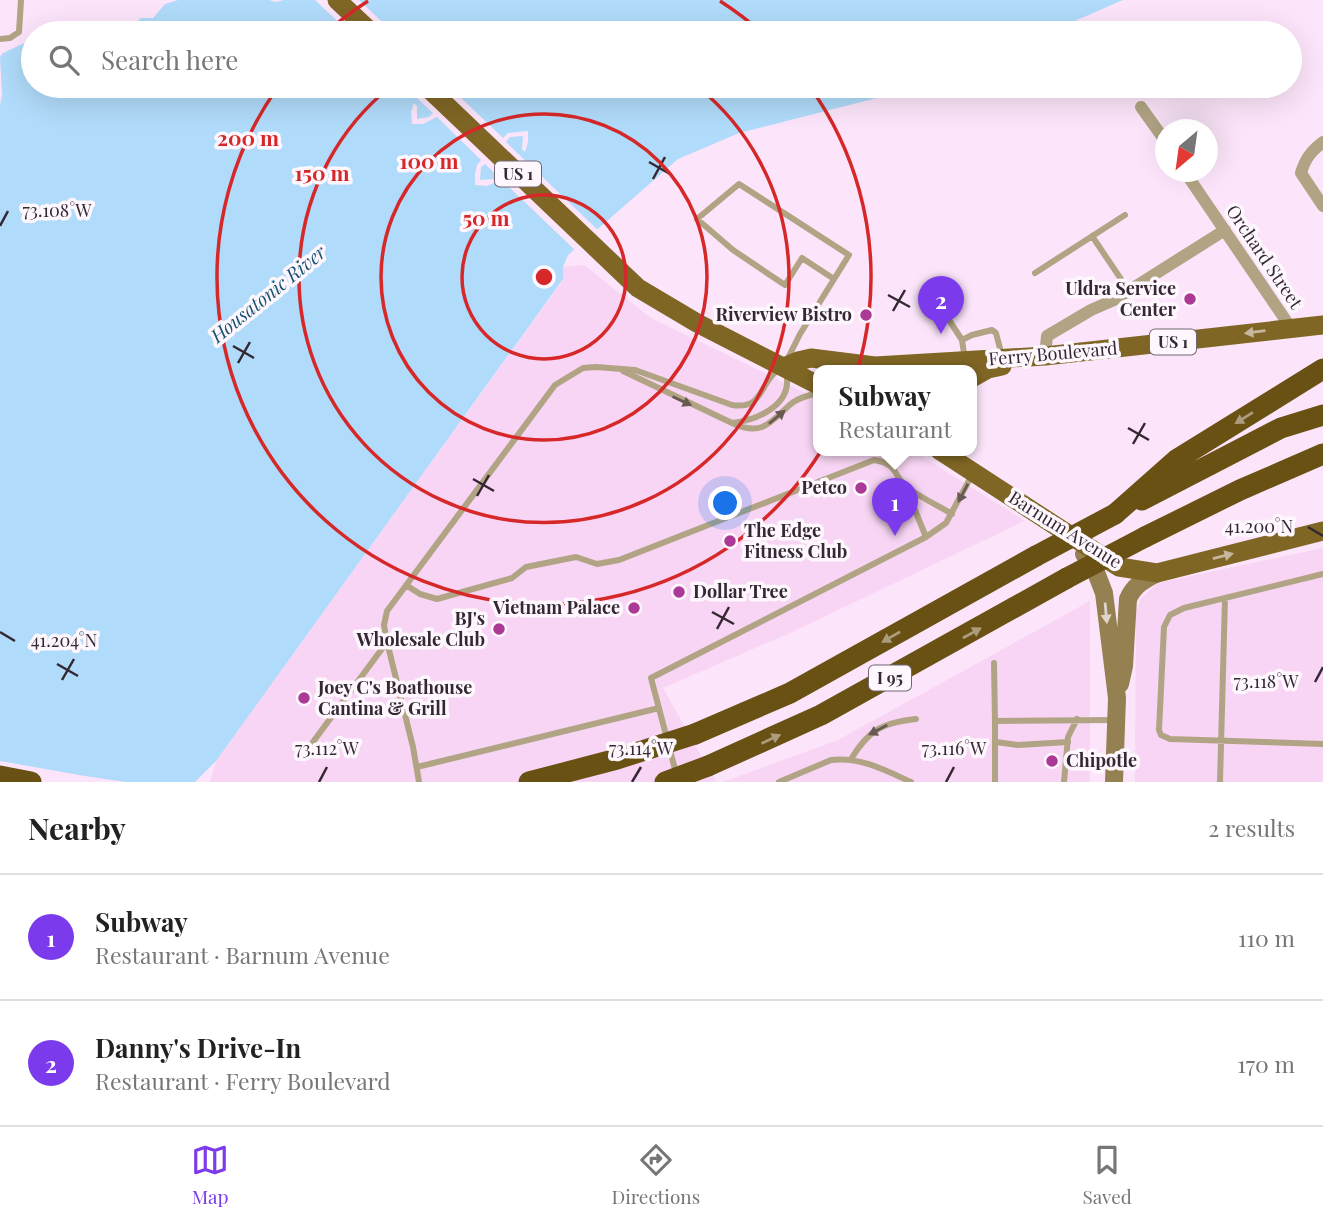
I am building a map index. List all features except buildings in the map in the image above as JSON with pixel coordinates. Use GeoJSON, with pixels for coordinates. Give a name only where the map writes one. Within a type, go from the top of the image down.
{"type":"FeatureCollection","features":[{"type":"Feature","properties":{"kind":"highway"},"geometry":{"type":"LineString","coordinates":[[1115,514],[1175,460],[1323,369]]}},
{"type":"Feature","properties":{"kind":"highway","name":"I 95"},"geometry":{"type":"LineString","coordinates":[[529,782],[617,759],[695,734],[790,693],[1115,514],[1281,428],[1323,415]]}},
{"type":"Feature","properties":{"kind":"highway","name":"I 95"},"geometry":{"type":"LineString","coordinates":[[665,782],[773,738],[830,710],[1145,537],[1240,490],[1323,454]]}},
{"type":"Feature","properties":{"kind":"highway"},"geometry":{"type":"LineString","coordinates":[[1240,490],[1323,469]]}},
{"type":"Feature","properties":{"kind":"highway"},"geometry":{"type":"LineString","coordinates":[[0,776],[32,782]]}},
{"type":"Feature","properties":{"kind":"main road"},"geometry":{"type":"LineString","coordinates":[[337,0],[359,21]]}},
{"type":"Feature","properties":{"kind":"main road","name":"US 1"},"geometry":{"type":"LineString","coordinates":[[439,98],[610,262],[654,299],[813,382]]}},
{"type":"Feature","properties":{"kind":"main road","name":"Ferry Boulevard"},"geometry":{"type":"LineString","coordinates":[[977,370],[988,369],[1013,358],[1323,325]]}},
{"type":"Feature","properties":{"kind":"main road","name":"Ferry Boulevard"},"geometry":{"type":"LineString","coordinates":[[784,367],[798,360],[811,358],[867,365]]}},
{"type":"Feature","properties":{"kind":"main road","name":"Barnum Avenue"},"geometry":{"type":"LineString","coordinates":[[949,456],[1119,567],[1157,572],[1323,531]]}},
{"type":"Feature","properties":{"kind":"main road"},"geometry":{"type":"LineString","coordinates":[[963,456],[974,472]]}},
{"type":"Feature","properties":{"kind":"main road"},"geometry":{"type":"LineString","coordinates":[[1066,532],[1094,567],[1104,593],[1117,698],[1114,782]]}},
{"type":"Feature","properties":{"kind":"main road"},"geometry":{"type":"LineString","coordinates":[[1117,698],[1124,666],[1128,599],[1132,590],[1157,572]]}},
{"type":"Feature","properties":{"kind":"street"},"geometry":{"type":"LineString","coordinates":[[1141,107],[1155,127]]}},
{"type":"Feature","properties":{"kind":"street"},"geometry":{"type":"LineString","coordinates":[[1323,142],[1310,152],[1301,173],[1323,206]]}},
{"type":"Feature","properties":{"kind":"street","name":"Orchard Street"},"geometry":{"type":"LineString","coordinates":[[1192,182],[1291,328]]}},
{"type":"Feature","properties":{"kind":"street"},"geometry":{"type":"LineString","coordinates":[[1045,356],[1047,336],[1129,291],[1225,230]]}},
{"type":"Feature","properties":{"kind":"lane"},"geometry":{"type":"LineString","coordinates":[[0,39],[10,38],[19,32],[21,0]]}},
{"type":"Feature","properties":{"kind":"lane"},"geometry":{"type":"LineString","coordinates":[[419,782],[387,642],[384,625],[387,611],[555,385],[583,368],[596,367],[635,370],[732,405],[741,406],[756,400],[773,373],[784,367],[800,334],[834,279],[849,254],[739,184],[697,219],[733,250],[785,285],[802,258],[834,279]]}},
{"type":"Feature","properties":{"kind":"lane"},"geometry":{"type":"LineString","coordinates":[[1035,273],[1125,215]]}},
{"type":"Feature","properties":{"kind":"lane"},"geometry":{"type":"LineString","coordinates":[[1092,236],[1129,291]]}},
{"type":"Feature","properties":{"kind":"lane"},"geometry":{"type":"LineString","coordinates":[[940,306],[962,340],[967,365]]}},
{"type":"Feature","properties":{"kind":"lane"},"geometry":{"type":"LineString","coordinates":[[962,340],[992,330],[1013,358]]}},
{"type":"Feature","properties":{"kind":"lane"},"geometry":{"type":"LineString","coordinates":[[732,423],[749,421],[772,409],[781,398],[786,384],[784,367]]}},
{"type":"Feature","properties":{"kind":"lane"},"geometry":{"type":"LineString","coordinates":[[621,370],[732,423],[751,429],[763,427],[777,419],[795,401],[813,395]]}},
{"type":"Feature","properties":{"kind":"lane"},"geometry":{"type":"LineString","coordinates":[[406,585],[420,594],[437,599],[512,578],[526,567],[576,557],[597,564],[619,560],[874,460],[887,462],[895,468],[926,537]]}},
{"type":"Feature","properties":{"kind":"lane"},"geometry":{"type":"LineString","coordinates":[[678,782],[651,678],[926,537],[946,523],[974,472]]}},
{"type":"Feature","properties":{"kind":"lane"},"geometry":{"type":"LineString","coordinates":[[905,486],[952,514]]}},
{"type":"Feature","properties":{"kind":"lane"},"geometry":{"type":"LineString","coordinates":[[1323,574],[1175,611],[1166,620],[1159,730],[1161,735],[1170,739],[1323,744]]}},
{"type":"Feature","properties":{"kind":"lane"},"geometry":{"type":"LineString","coordinates":[[1220,782],[1225,598]]}},
{"type":"Feature","properties":{"kind":"lane"},"geometry":{"type":"LineString","coordinates":[[310,746],[387,642]]}},
{"type":"Feature","properties":{"kind":"lane"},"geometry":{"type":"LineString","coordinates":[[993,663],[995,782]]}},
{"type":"Feature","properties":{"kind":"lane"},"geometry":{"type":"LineString","coordinates":[[417,767],[659,708]]}},
{"type":"Feature","properties":{"kind":"lane"},"geometry":{"type":"LineString","coordinates":[[850,759],[864,738],[873,731],[897,721],[916,719]]}},
{"type":"Feature","properties":{"kind":"lane"},"geometry":{"type":"LineString","coordinates":[[1064,782],[1068,742],[1077,719]]}},
{"type":"Feature","properties":{"kind":"lane"},"geometry":{"type":"LineString","coordinates":[[995,721],[1117,720]]}},
{"type":"Feature","properties":{"kind":"lane"},"geometry":{"type":"LineString","coordinates":[[996,742],[1018,745],[1068,742]]}},
{"type":"Feature","properties":{"kind":"lane"},"geometry":{"type":"LineString","coordinates":[[779,782],[794,779],[831,760],[850,759],[874,764],[911,782]]}},
{"type":"Feature","properties":{"kind":"shaded area"},"geometry":{"type":"Polygon","coordinates":[[[584,265],[651,318],[813,397],[813,456],[922,456],[1025,521],[788,634],[663,688],[716,782],[210,782],[216,761],[563,280],[563,267],[584,265]]]}},
{"type":"Feature","properties":{"kind":"shaded area"},"geometry":{"type":"Polygon","coordinates":[[[1323,548],[1323,782],[1135,782],[1136,613],[1141,598],[1158,583],[1323,548]]]}},
{"type":"Feature","properties":{"kind":"shaded area"},"geometry":{"type":"Polygon","coordinates":[[[1090,601],[1090,782],[723,782],[838,740],[1090,601]]]}},
{"type":"Feature","properties":{"kind":"water"},"geometry":{"type":"Polygon","coordinates":[[[178,0],[1123,0],[1075,21],[137,21],[141,18],[153,18],[165,4],[178,0]]]}},
{"type":"Feature","properties":{"kind":"water","name":"Housatonic River"},"geometry":{"type":"Polygon","coordinates":[[[21,45],[21,98],[877,98],[739,133],[678,159],[568,255],[563,267],[563,279],[216,761],[195,782],[0,782],[0,57],[21,45]]]}},
{"type":"Feature","properties":{"kind":"pier"},"geometry":{"type":"Polygon","coordinates":[[[315,0],[359,0],[381,21],[337,21],[315,0]]]}},
{"type":"Feature","properties":{"kind":"pier"},"geometry":{"type":"Polygon","coordinates":[[[417,98],[461,98],[503,138],[508,133],[528,131],[525,152],[522,149],[523,136],[510,137],[506,142],[600,232],[577,252],[485,164],[481,167],[480,180],[493,179],[496,182],[487,186],[475,185],[477,165],[481,160],[437,117],[423,124],[412,124],[411,112],[414,103],[417,106],[417,119],[429,117],[433,113],[417,98]]]}},
{"type":"Feature","properties":{"kind":"pier"},"geometry":{"type":"Polygon","coordinates":[[[0,761],[85,776],[126,782],[0,782],[0,761]]]}},
{"type":"Feature","properties":{"kind":"place","name":"Uldra Service Center"},"geometry":{"type":"Point","coordinates":[1190,299]}},
{"type":"Feature","properties":{"kind":"place","name":"Riverview Bistro"},"geometry":{"type":"Point","coordinates":[866,315]}},
{"type":"Feature","properties":{"kind":"place","name":"Danny's Drive-In"},"geometry":{"type":"Point","coordinates":[941,334]}},
{"type":"Feature","properties":{"kind":"place","name":"Petco"},"geometry":{"type":"Point","coordinates":[861,488]}},
{"type":"Feature","properties":{"kind":"place","name":"Subway"},"geometry":{"type":"Point","coordinates":[895,536]}},
{"type":"Feature","properties":{"kind":"place","name":"The Edge Fitness Club"},"geometry":{"type":"Point","coordinates":[730,541]}},
{"type":"Feature","properties":{"kind":"place","name":"Dollar Tree"},"geometry":{"type":"Point","coordinates":[679,592]}},
{"type":"Feature","properties":{"kind":"place","name":"Vietnam Palace"},"geometry":{"type":"Point","coordinates":[634,608]}},
{"type":"Feature","properties":{"kind":"place","name":"BJ's Wholesale Club"},"geometry":{"type":"Point","coordinates":[499,629]}},
{"type":"Feature","properties":{"kind":"place","name":"Joey C's Boathouse Cantina & Grill"},"geometry":{"type":"Point","coordinates":[304,698]}},
{"type":"Feature","properties":{"kind":"place","name":"Chipotle"},"geometry":{"type":"Point","coordinates":[1052,761]}}]}
